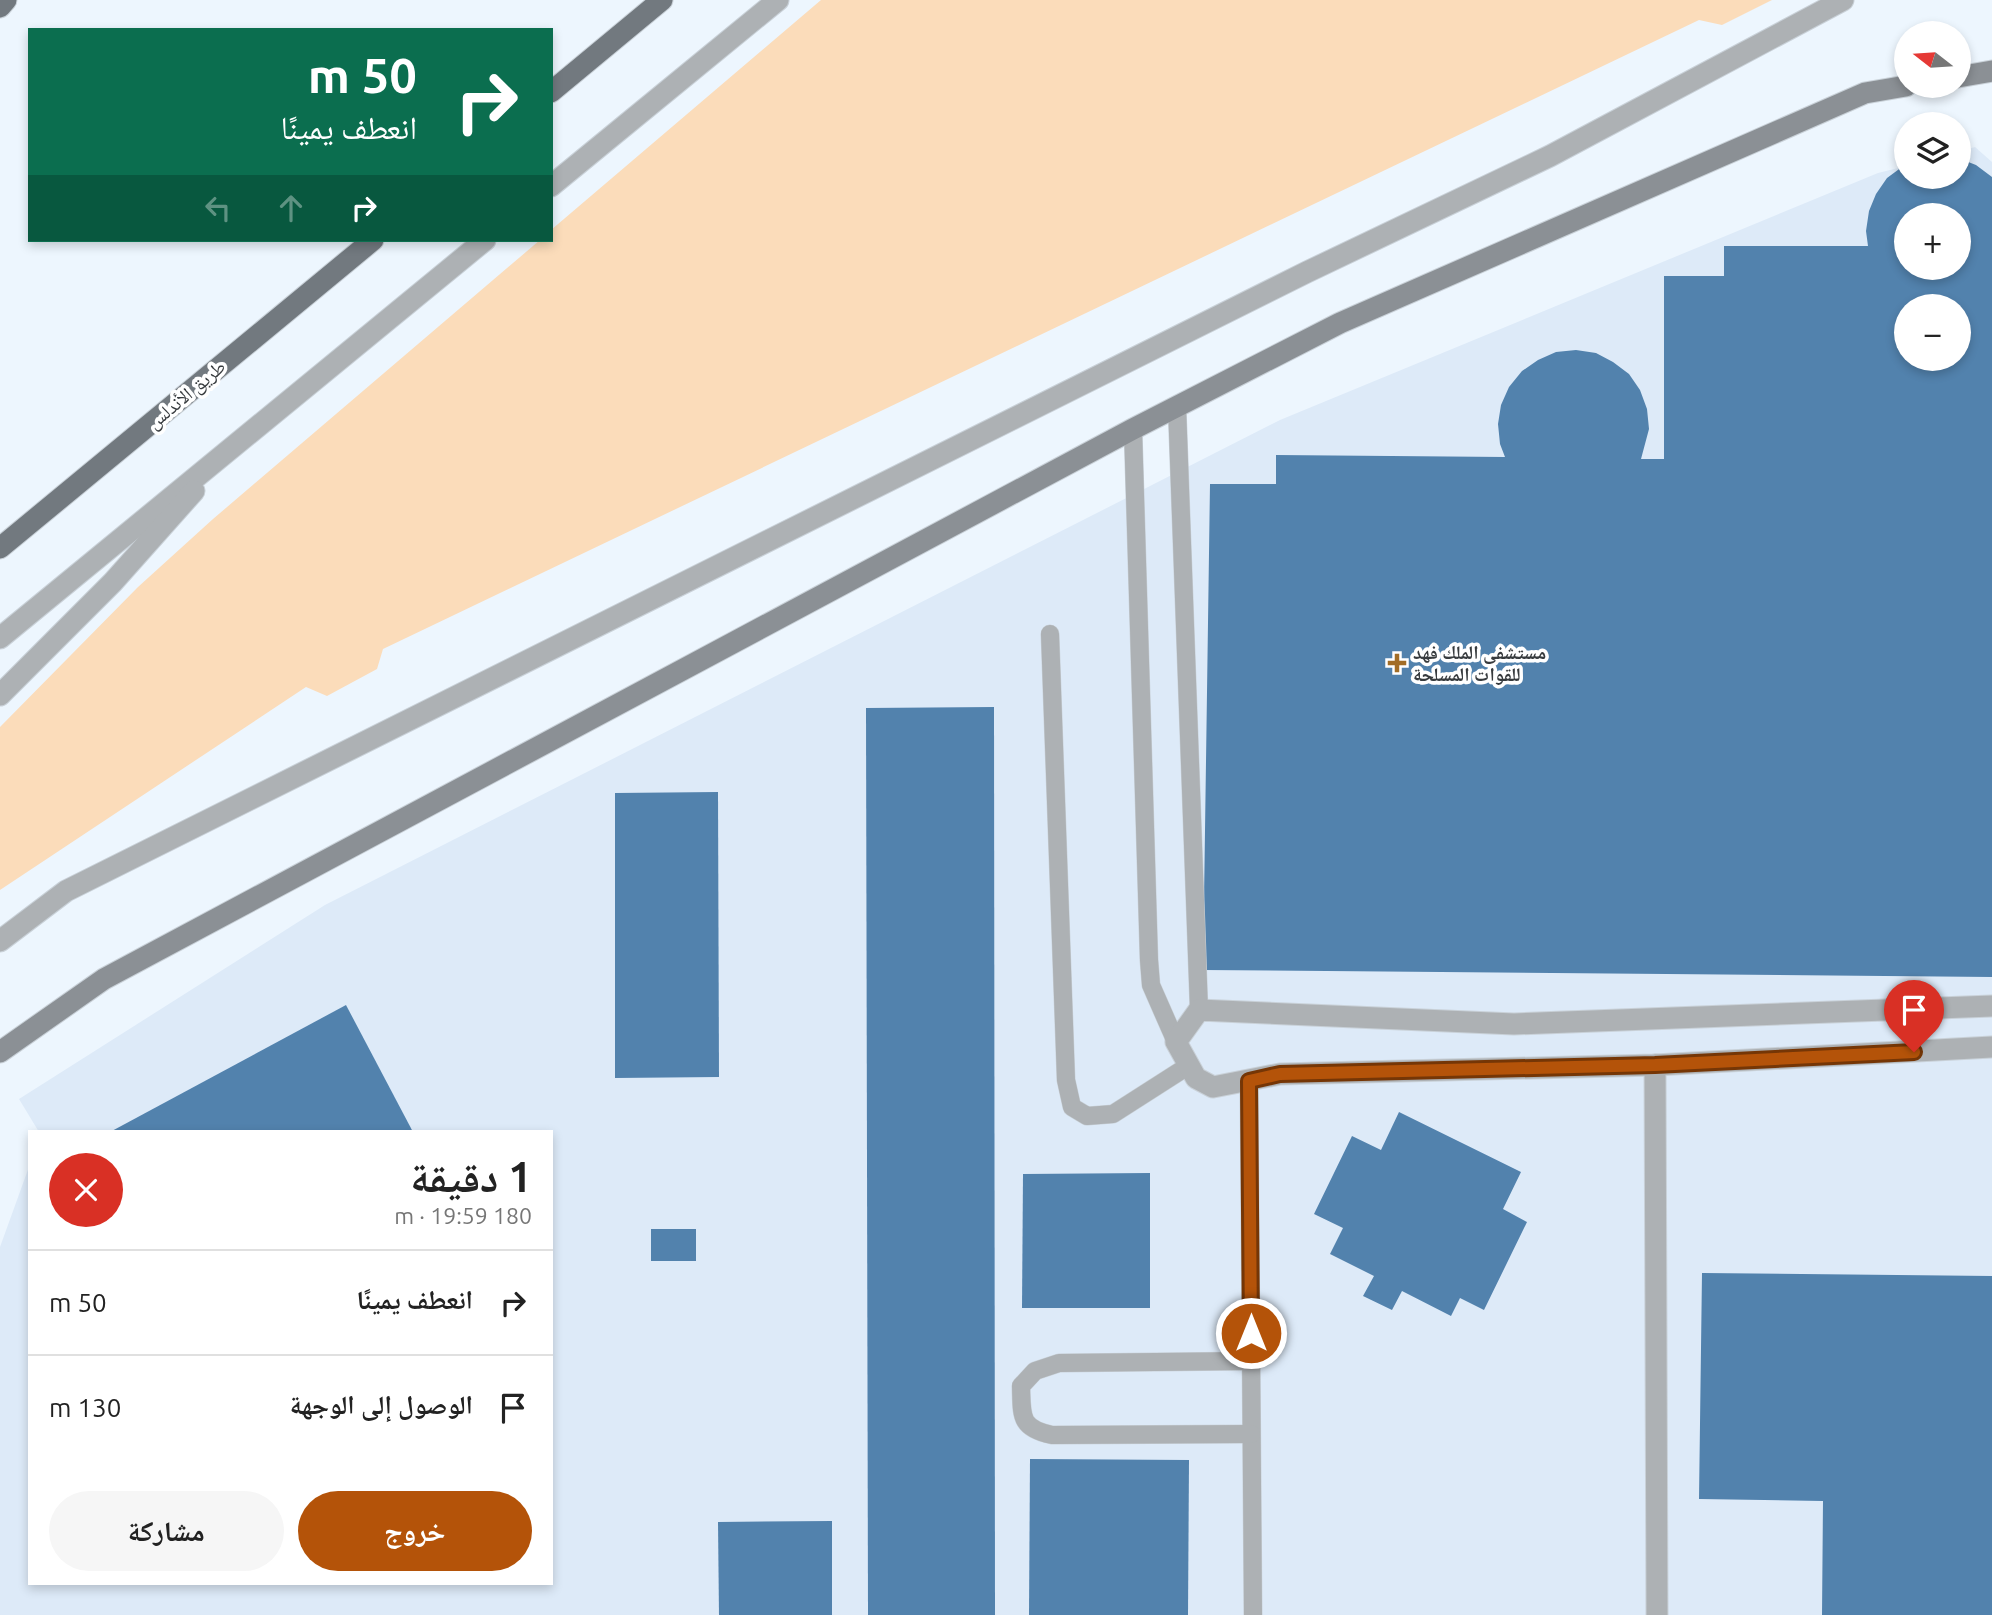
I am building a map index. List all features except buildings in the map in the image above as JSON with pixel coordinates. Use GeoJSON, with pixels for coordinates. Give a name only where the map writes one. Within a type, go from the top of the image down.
{"type":"FeatureCollection","features":[{"type":"Feature","properties":{"kind":"main road"},"geometry":{"type":"LineString","coordinates":[[0,7],[6,0]]}},
{"type":"Feature","properties":{"kind":"main road"},"geometry":{"type":"LineString","coordinates":[[553,90],[662,0]]}},
{"type":"Feature","properties":{"kind":"main road","name":"طريق الأندلس"},"geometry":{"type":"LineString","coordinates":[[0,548],[371,242]]}},
{"type":"Feature","properties":{"kind":"main road"},"geometry":{"type":"LineString","coordinates":[[0,536],[37,517]]}},
{"type":"Feature","properties":{"kind":"street"},"geometry":{"type":"LineString","coordinates":[[553,184],[778,0]]}},
{"type":"Feature","properties":{"kind":"street"},"geometry":{"type":"LineString","coordinates":[[0,941],[66,891],[1307,272],[1550,156],[1843,0]]}},
{"type":"Feature","properties":{"kind":"street"},"geometry":{"type":"LineString","coordinates":[[1971,74],[1992,71]]}},
{"type":"Feature","properties":{"kind":"street"},"geometry":{"type":"LineString","coordinates":[[0,1052],[104,979],[1133,429],[1340,323],[1865,93],[1894,88]]}},
{"type":"Feature","properties":{"kind":"street"},"geometry":{"type":"LineString","coordinates":[[0,638],[483,242]]}},
{"type":"Feature","properties":{"kind":"street"},"geometry":{"type":"LineString","coordinates":[[0,695],[113,582],[241,440]]}},
{"type":"Feature","properties":{"kind":"street"},"geometry":{"type":"LineString","coordinates":[[1992,1006],[1514,1024],[1199,1010],[1176,1042],[1196,1078],[1213,1087],[1280,1074],[1655,1065],[1992,1047]]}},
{"type":"Feature","properties":{"kind":"street"},"geometry":{"type":"LineString","coordinates":[[1655,1065],[1657,1615]]}},
{"type":"Feature","properties":{"kind":"lane"},"geometry":{"type":"LineString","coordinates":[[1177,406],[1199,1010]]}},
{"type":"Feature","properties":{"kind":"lane"},"geometry":{"type":"LineString","coordinates":[[1133,429],[1149,960],[1152,985],[1176,1042]]}},
{"type":"Feature","properties":{"kind":"lane"},"geometry":{"type":"LineString","coordinates":[[1051,634],[1066,1080],[1072,1107],[1087,1116],[1113,1114],[1188,1066]]}},
{"type":"Feature","properties":{"kind":"lane"},"geometry":{"type":"LineString","coordinates":[[1249,1081],[1253,1615]]}},
{"type":"Feature","properties":{"kind":"lane"},"geometry":{"type":"LineString","coordinates":[[1251,1361],[1059,1363],[1035,1371],[1021,1386],[1025,1422],[1035,1431],[1052,1435],[1251,1434]]}},
{"type":"Feature","properties":{"kind":"shaded area"},"geometry":{"type":"Polygon","coordinates":[[[821,0],[1772,0],[1722,25],[1699,20],[383,649],[377,669],[327,696],[306,687],[0,890],[0,727],[138,587],[213,519],[538,242],[553,242],[553,228],[821,0]]]}},
{"type":"Feature","properties":{"kind":"shaded area","name":"مستشفى الملك فهد للقوات المسلحة"},"geometry":{"type":"Polygon","coordinates":[[[1975,147],[1992,162],[1992,1615],[0,1615],[0,1247],[28,1170],[28,1585],[553,1585],[553,1130],[38,1130],[19,1099],[325,905],[1280,420],[1878,173],[1894,169],[1894,189],[1971,189],[1971,148],[1975,147]]]}},
{"type":"Feature","properties":{"kind":"place","name":"مستشفى الملك فهد للقوات المسلحة"},"geometry":{"type":"Point","coordinates":[1397,663]}},
{"type":"Feature","properties":{"kind":"route"},"geometry":{"type":"LineString","coordinates":[[1251,1333],[1249,1081],[1280,1074],[1655,1065],[1914,1052]]}}]}
